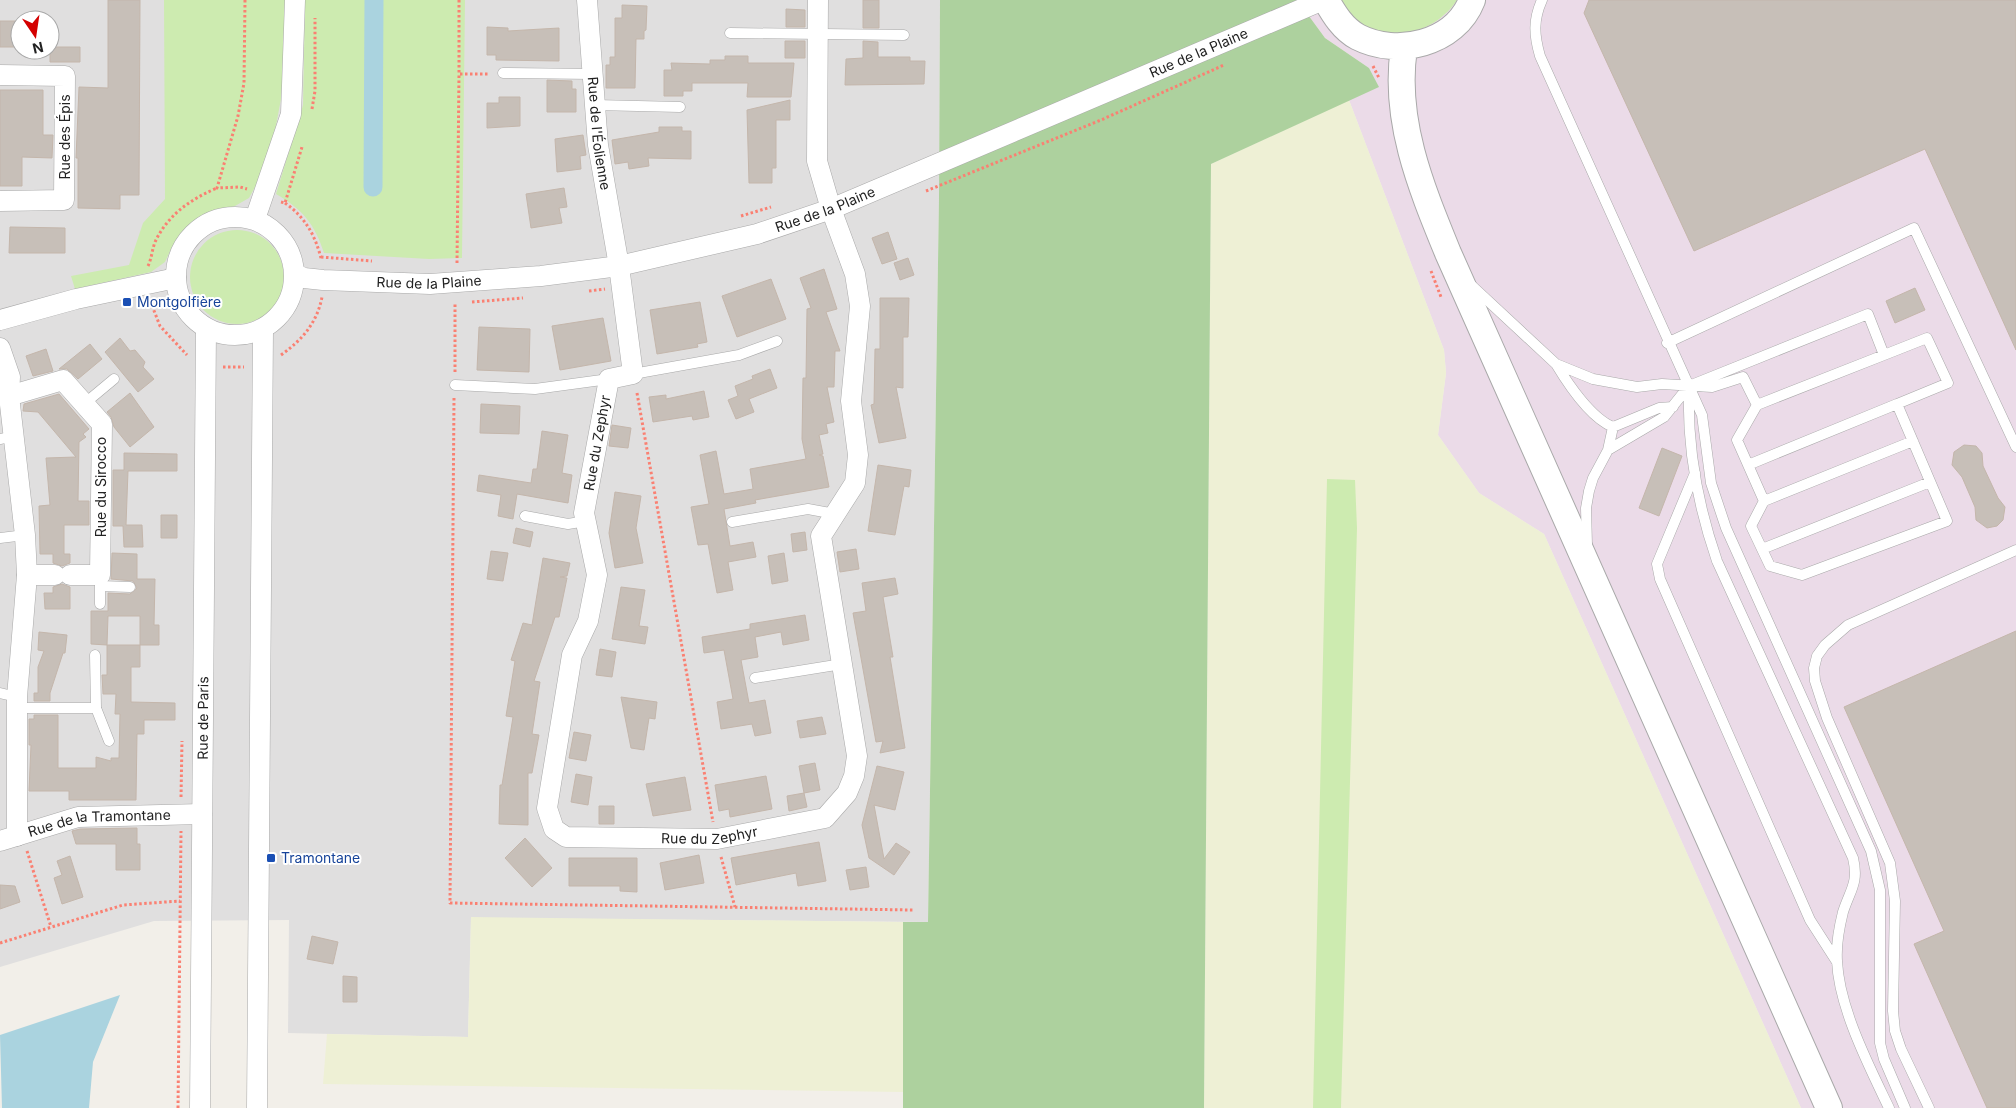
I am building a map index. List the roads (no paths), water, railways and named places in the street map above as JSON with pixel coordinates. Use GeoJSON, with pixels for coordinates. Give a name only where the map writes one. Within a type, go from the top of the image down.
{"type":"FeatureCollection","features":[{"type":"Feature","properties":{"kind":"street"},"geometry":{"type":"LineString","coordinates":[[255,219],[291,114],[295,0]]}},
{"type":"Feature","properties":{"kind":"street","name":"Rue de l'Éolienne"},"geometry":{"type":"LineString","coordinates":[[587,0],[598,145],[619,266]]}},
{"type":"Feature","properties":{"kind":"street"},"geometry":{"type":"LineString","coordinates":[[818,0],[817,160],[831,209]]}},
{"type":"Feature","properties":{"kind":"street"},"geometry":{"type":"LineString","coordinates":[[1324,0],[1338,21],[1357,36],[1379,45],[1404,48],[1430,41],[1452,27],[1469,7],[1472,0]]}},
{"type":"Feature","properties":{"kind":"street","name":"Rue de la Plaine"},"geometry":{"type":"LineString","coordinates":[[295,274],[304,278],[323,280],[430,284],[541,276],[619,266],[757,234],[831,209],[1324,0]]}},
{"type":"Feature","properties":{"kind":"street"},"geometry":{"type":"LineString","coordinates":[[1404,48],[1400,85],[1406,135],[1420,186],[1589,571],[1829,1108]]}},
{"type":"Feature","properties":{"kind":"street","name":"Rue des Épis"},"geometry":{"type":"LineString","coordinates":[[0,75],[65,76],[64,200],[0,201]]}},
{"type":"Feature","properties":{"kind":"street","name":"Rue du Zephyr"},"geometry":{"type":"LineString","coordinates":[[633,374],[609,379],[584,514],[597,575],[588,621],[572,655],[547,808],[554,829],[566,837],[716,839],[824,818],[847,793],[854,776],[857,756],[821,536],[854,483],[858,455],[851,401],[860,306],[856,274],[831,209]]}},
{"type":"Feature","properties":{"kind":"street"},"geometry":{"type":"LineString","coordinates":[[238,216],[255,219],[271,228],[283,241],[292,256],[295,274],[293,292],[284,310],[263,329],[240,335],[222,334],[206,328],[193,318],[183,305],[177,289],[176,278],[180,255],[189,239],[202,226],[219,219],[238,216]]}},
{"type":"Feature","properties":{"kind":"street"},"geometry":{"type":"LineString","coordinates":[[619,266],[633,374]]}},
{"type":"Feature","properties":{"kind":"street"},"geometry":{"type":"LineString","coordinates":[[0,320],[76,299],[176,278]]}},
{"type":"Feature","properties":{"kind":"street","name":"Rue de Paris"},"geometry":{"type":"LineString","coordinates":[[200,1108],[202,814],[193,360],[206,328]]}},
{"type":"Feature","properties":{"kind":"street"},"geometry":{"type":"LineString","coordinates":[[257,1108],[263,329]]}},
{"type":"Feature","properties":{"kind":"street"},"geometry":{"type":"LineString","coordinates":[[0,348],[10,377],[7,438],[25,535],[27,575],[12,699],[8,839]]}},
{"type":"Feature","properties":{"kind":"street","name":"Rue du Sirocco"},"geometry":{"type":"LineString","coordinates":[[9,396],[62,380],[102,424],[100,580]]}},
{"type":"Feature","properties":{"kind":"street"},"geometry":{"type":"LineString","coordinates":[[27,575],[63,575],[100,580]]}},
{"type":"Feature","properties":{"kind":"street","name":"Rue de la Tramontane"},"geometry":{"type":"LineString","coordinates":[[8,839],[78,817],[202,814]]}},
{"type":"Feature","properties":{"kind":"lane"},"geometry":{"type":"LineString","coordinates":[[1542,0],[1536,14],[1534,35],[1540,56],[1667,343],[1702,415],[1711,483],[1726,528],[1871,851],[1878,871],[1880,890],[1880,1043],[1884,1059],[1906,1108]]}},
{"type":"Feature","properties":{"kind":"lane"},"geometry":{"type":"LineString","coordinates":[[730,33],[904,35]]}},
{"type":"Feature","properties":{"kind":"lane"},"geometry":{"type":"LineString","coordinates":[[504,74],[592,74]]}},
{"type":"Feature","properties":{"kind":"lane"},"geometry":{"type":"LineString","coordinates":[[595,105],[680,108]]}},
{"type":"Feature","properties":{"kind":"lane"},"geometry":{"type":"LineString","coordinates":[[1667,343],[1914,228],[2016,447]]}},
{"type":"Feature","properties":{"kind":"lane"},"geometry":{"type":"LineString","coordinates":[[1456,271],[1556,364],[1572,391],[1605,424],[1613,427],[1659,408],[1673,408]]}},
{"type":"Feature","properties":{"kind":"lane"},"geometry":{"type":"LineString","coordinates":[[1608,450],[1664,417],[1689,386],[1868,314],[1884,355]]}},
{"type":"Feature","properties":{"kind":"lane"},"geometry":{"type":"LineString","coordinates":[[1748,465],[1948,383],[1927,338],[1756,405],[1737,440],[1748,465],[1764,501]]}},
{"type":"Feature","properties":{"kind":"lane"},"geometry":{"type":"LineString","coordinates":[[633,374],[739,355],[777,341]]}},
{"type":"Feature","properties":{"kind":"lane"},"geometry":{"type":"LineString","coordinates":[[1556,364],[1593,378],[1637,387],[1662,384],[1712,387],[1743,377],[1756,405]]}},
{"type":"Feature","properties":{"kind":"lane"},"geometry":{"type":"LineString","coordinates":[[84,404],[114,379]]}},
{"type":"Feature","properties":{"kind":"lane"},"geometry":{"type":"LineString","coordinates":[[455,385],[535,390],[609,379]]}},
{"type":"Feature","properties":{"kind":"lane"},"geometry":{"type":"LineString","coordinates":[[1689,386],[1688,418],[1695,472],[1707,533],[1717,561],[1853,858],[1856,883],[1839,928],[1837,962],[1852,1024],[1889,1108]]}},
{"type":"Feature","properties":{"kind":"lane"},"geometry":{"type":"LineString","coordinates":[[1897,404],[1913,441],[1930,482],[1947,521],[1802,576],[1770,566],[1751,526],[1764,501],[1913,441]]}},
{"type":"Feature","properties":{"kind":"lane"},"geometry":{"type":"LineString","coordinates":[[1589,571],[1586,508],[1593,478],[1608,450],[1613,427]]}},
{"type":"Feature","properties":{"kind":"lane"},"geometry":{"type":"LineString","coordinates":[[1695,472],[1657,564],[1660,578],[1810,920],[1837,962]]}},
{"type":"Feature","properties":{"kind":"lane"},"geometry":{"type":"LineString","coordinates":[[1762,549],[1930,482]]}},
{"type":"Feature","properties":{"kind":"lane"},"geometry":{"type":"LineString","coordinates":[[732,522],[808,508],[835,514]]}},
{"type":"Feature","properties":{"kind":"lane"},"geometry":{"type":"LineString","coordinates":[[525,516],[568,524],[586,521]]}},
{"type":"Feature","properties":{"kind":"lane"},"geometry":{"type":"LineString","coordinates":[[0,538],[25,535]]}},
{"type":"Feature","properties":{"kind":"lane"},"geometry":{"type":"LineString","coordinates":[[1929,1108],[1901,1049],[1895,1031],[1893,1011],[1895,901],[1890,863],[1827,718],[1819,694],[1814,668],[1817,656],[1825,645],[1848,625],[2016,550]]}},
{"type":"Feature","properties":{"kind":"lane"},"geometry":{"type":"LineString","coordinates":[[100,604],[100,580],[130,587]]}},
{"type":"Feature","properties":{"kind":"lane"},"geometry":{"type":"LineString","coordinates":[[95,655],[96,708],[109,741]]}},
{"type":"Feature","properties":{"kind":"lane"},"geometry":{"type":"LineString","coordinates":[[755,678],[842,664]]}},
{"type":"Feature","properties":{"kind":"lane"},"geometry":{"type":"LineString","coordinates":[[12,699],[96,708]]}},
{"type":"Feature","properties":{"kind":"water"},"geometry":{"type":"Polygon","coordinates":[[[120,995],[93,1062],[89,1108],[2,1108],[0,1035],[120,995]]]}},
{"type":"Feature","properties":{"kind":"waterway"},"geometry":{"type":"LineString","coordinates":[[373,187],[374,0]]}},
{"type":"Feature","properties":{"kind":"place","name":"Montgolfière"},"geometry":{"type":"Point","coordinates":[127,302]}},
{"type":"Feature","properties":{"kind":"place","name":"Tramontane"},"geometry":{"type":"Point","coordinates":[271,858]}}]}
